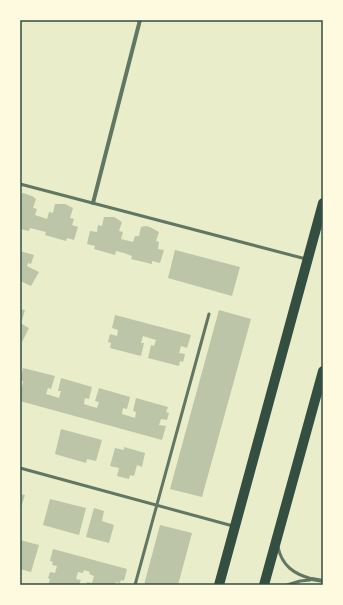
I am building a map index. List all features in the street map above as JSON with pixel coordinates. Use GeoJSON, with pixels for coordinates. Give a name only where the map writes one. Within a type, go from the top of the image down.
{"type":"FeatureCollection","features":[{"type":"Feature","properties":{"kind":"main road"},"geometry":{"type":"LineString","coordinates":[[219,585],[323,203]]}},
{"type":"Feature","properties":{"kind":"main road"},"geometry":{"type":"LineString","coordinates":[[264,585],[323,371]]}},
{"type":"Feature","properties":{"kind":"street"},"geometry":{"type":"LineString","coordinates":[[93,203],[140,20]]}},
{"type":"Feature","properties":{"kind":"street"},"geometry":{"type":"LineString","coordinates":[[312,579],[323,581]]}},
{"type":"Feature","properties":{"kind":"lane"},"geometry":{"type":"LineString","coordinates":[[20,184],[308,260]]}},
{"type":"Feature","properties":{"kind":"lane"},"geometry":{"type":"LineString","coordinates":[[135,585],[209,314]]}},
{"type":"Feature","properties":{"kind":"lane"},"geometry":{"type":"LineString","coordinates":[[20,468],[235,527]]}},
{"type":"Feature","properties":{"kind":"lane"},"geometry":{"type":"LineString","coordinates":[[278,534],[280,553],[284,563],[297,574],[312,579]]}},
{"type":"Feature","properties":{"kind":"lane"},"geometry":{"type":"LineString","coordinates":[[287,585],[312,579]]}},
{"type":"Feature","properties":{"kind":"building"},"geometry":{"type":"Polygon","coordinates":[[[23,193],[36,199],[33,208],[37,209],[35,215],[47,219],[49,212],[53,213],[55,204],[65,204],[73,208],[70,218],[74,219],[72,225],[78,227],[74,240],[67,238],[66,241],[45,235],[46,232],[30,228],[29,231],[20,229],[20,194],[23,193]]]}},
{"type":"Feature","properties":{"kind":"building"},"geometry":{"type":"Polygon","coordinates":[[[104,217],[114,217],[122,222],[119,231],[123,232],[121,239],[133,242],[135,236],[139,236],[141,227],[146,226],[159,232],[156,241],[159,242],[158,249],[164,250],[160,263],[152,261],[152,264],[131,259],[132,256],[116,251],[115,255],[94,249],[95,246],[87,244],[90,231],[97,232],[98,225],[102,226],[104,217]]]}},
{"type":"Feature","properties":{"kind":"building"},"geometry":{"type":"Polygon","coordinates":[[[175,250],[240,267],[232,296],[168,278],[175,250]]]}},
{"type":"Feature","properties":{"kind":"building"},"geometry":{"type":"Polygon","coordinates":[[[20,251],[34,255],[31,264],[28,263],[27,266],[39,272],[31,286],[20,281],[20,251]]]}},
{"type":"Feature","properties":{"kind":"building"},"geometry":{"type":"Polygon","coordinates":[[[20,309],[25,310],[22,320],[20,319],[20,309]]]}},
{"type":"Feature","properties":{"kind":"building"},"geometry":{"type":"Polygon","coordinates":[[[219,310],[251,319],[202,497],[170,489],[219,310]]]}},
{"type":"Feature","properties":{"kind":"building"},"geometry":{"type":"Polygon","coordinates":[[[115,315],[191,335],[187,348],[181,346],[179,353],[185,354],[183,362],[180,361],[179,366],[148,358],[151,345],[154,346],[156,340],[143,336],[141,343],[144,343],[141,356],[110,348],[111,343],[108,342],[110,334],[117,336],[118,330],[112,328],[115,315]]]}},
{"type":"Feature","properties":{"kind":"building"},"geometry":{"type":"Polygon","coordinates":[[[20,323],[29,328],[22,342],[20,341],[20,323]]]}},
{"type":"Feature","properties":{"kind":"building"},"geometry":{"type":"Polygon","coordinates":[[[23,368],[55,376],[51,389],[48,388],[46,394],[59,398],[61,391],[58,391],[61,378],[92,387],[89,399],[85,398],[84,404],[97,408],[99,402],[95,401],[99,388],[130,397],[127,409],[123,408],[122,414],[135,418],[136,412],[133,411],[136,398],[168,407],[166,412],[169,413],[167,420],[161,419],[159,425],[166,426],[162,440],[20,401],[20,387],[22,387],[23,381],[20,380],[23,368]]]}},
{"type":"Feature","properties":{"kind":"building"},"geometry":{"type":"Polygon","coordinates":[[[61,429],[102,440],[96,461],[87,459],[86,463],[55,454],[61,429]]]}},
{"type":"Feature","properties":{"kind":"building"},"geometry":{"type":"Polygon","coordinates":[[[124,447],[145,453],[142,467],[137,465],[134,476],[130,475],[129,479],[117,476],[119,468],[110,466],[115,448],[124,450],[124,447]]]}},
{"type":"Feature","properties":{"kind":"building"},"geometry":{"type":"Polygon","coordinates":[[[20,494],[25,495],[20,510],[20,494]]]}},
{"type":"Feature","properties":{"kind":"building"},"geometry":{"type":"Polygon","coordinates":[[[50,499],[86,508],[79,535],[43,525],[50,499]]]}},
{"type":"Feature","properties":{"kind":"building"},"geometry":{"type":"Polygon","coordinates":[[[94,508],[104,511],[102,521],[114,525],[109,543],[86,537],[94,508]]]}},
{"type":"Feature","properties":{"kind":"building"},"geometry":{"type":"Polygon","coordinates":[[[160,525],[192,533],[178,585],[144,585],[160,525]]]}},
{"type":"Feature","properties":{"kind":"building"},"geometry":{"type":"Polygon","coordinates":[[[20,540],[39,545],[31,572],[20,569],[20,540]]]}},
{"type":"Feature","properties":{"kind":"building"},"geometry":{"type":"Polygon","coordinates":[[[53,549],[127,569],[124,581],[121,580],[120,583],[116,582],[115,585],[86,585],[87,582],[92,583],[94,576],[89,574],[90,572],[84,570],[83,573],[78,572],[76,579],[81,580],[79,585],[48,585],[50,572],[55,573],[57,566],[52,565],[53,562],[50,561],[53,549]]]}}]}
